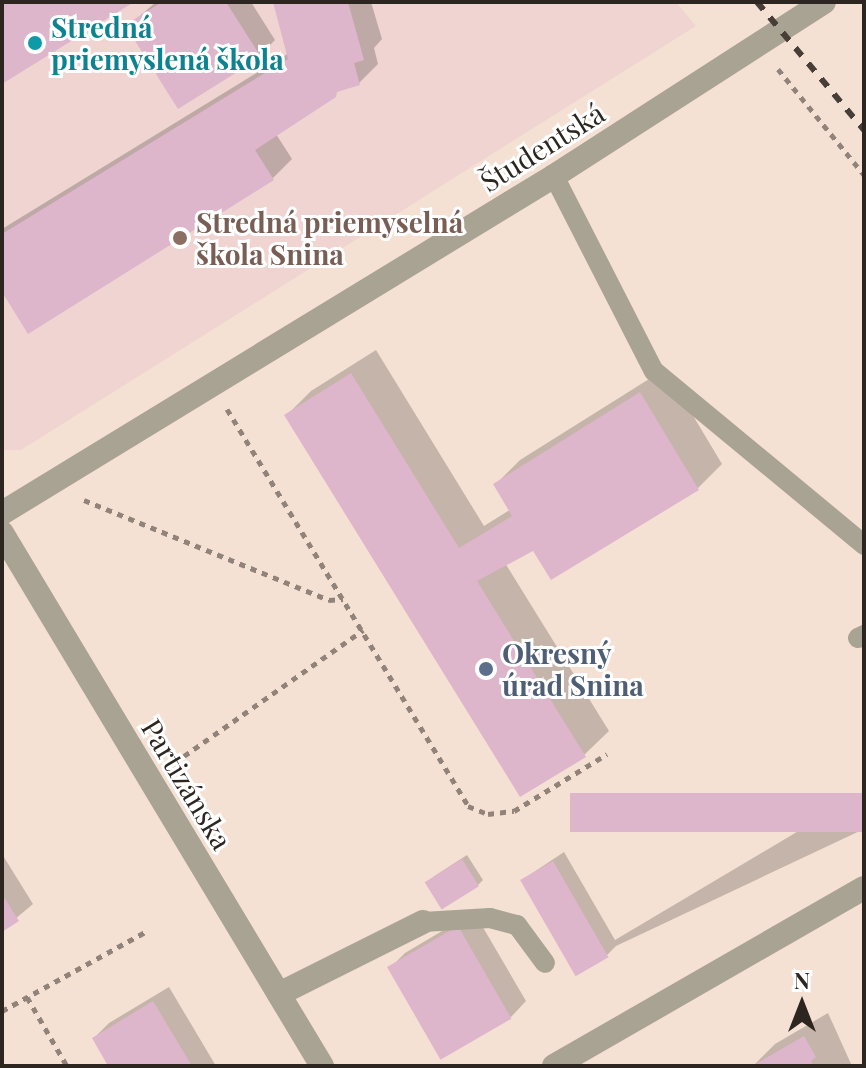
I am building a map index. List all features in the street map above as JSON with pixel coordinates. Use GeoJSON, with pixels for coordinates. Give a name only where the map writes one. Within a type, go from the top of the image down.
{"type":"FeatureCollection","features":[{"type":"Feature","properties":{"kind":"street","name":"Študentská"},"geometry":{"type":"LineString","coordinates":[[2,513],[554,176],[824,2]]}},
{"type":"Feature","properties":{"kind":"street","name":"Partizánska"},"geometry":{"type":"LineString","coordinates":[[2,533],[322,1066]]}},
{"type":"Feature","properties":{"kind":"street"},"geometry":{"type":"LineString","coordinates":[[554,1066],[864,888]]}},
{"type":"Feature","properties":{"kind":"street"},"geometry":{"type":"LineString","coordinates":[[279,994],[423,922]]}},
{"type":"Feature","properties":{"kind":"lane"},"geometry":{"type":"LineString","coordinates":[[554,176],[654,371],[864,545]]}},
{"type":"Feature","properties":{"kind":"lane"},"geometry":{"type":"LineString","coordinates":[[423,922],[490,918],[517,925],[545,963]]}},
{"type":"Feature","properties":{"kind":"path"},"geometry":{"type":"LineString","coordinates":[[758,42],[864,175]]}},
{"type":"Feature","properties":{"kind":"path"},"geometry":{"type":"LineString","coordinates":[[227,408],[468,806],[488,814],[514,811],[607,754]]}},
{"type":"Feature","properties":{"kind":"path"},"geometry":{"type":"LineString","coordinates":[[78,498],[329,600],[343,599]]}},
{"type":"Feature","properties":{"kind":"path"},"geometry":{"type":"LineString","coordinates":[[184,756],[363,630]]}},
{"type":"Feature","properties":{"kind":"path"},"geometry":{"type":"LineString","coordinates":[[2,1011],[145,932]]}},
{"type":"Feature","properties":{"kind":"path"},"geometry":{"type":"LineString","coordinates":[[27,997],[67,1066]]}},
{"type":"Feature","properties":{"kind":"shaded area","name":"Stredná priemyselná škola Snina"},"geometry":{"type":"Polygon","coordinates":[[[2,2],[676,2],[696,26],[21,450],[2,450],[2,2]]]}},
{"type":"Feature","properties":{"kind":"building","name":"Stredná priemyslená škola"},"geometry":{"type":"Polygon","coordinates":[[[2,2],[134,2],[2,84],[2,2]]]}},
{"type":"Feature","properties":{"kind":"building"},"geometry":{"type":"Polygon","coordinates":[[[162,2],[226,2],[261,57],[178,109],[125,25],[162,2]]]}},
{"type":"Feature","properties":{"kind":"building"},"geometry":{"type":"Polygon","coordinates":[[[273,2],[348,2],[364,60],[354,63],[360,85],[337,92],[336,97],[255,150],[274,180],[28,334],[2,292],[2,234],[288,59],[273,2]]]}},
{"type":"Feature","properties":{"kind":"building","name":"Okresný úrad Snina"},"geometry":{"type":"Polygon","coordinates":[[[351,373],[459,548],[512,516],[493,484],[640,392],[699,490],[551,580],[533,551],[477,581],[586,757],[520,797],[284,415],[351,373]]]}},
{"type":"Feature","properties":{"kind":"building"},"geometry":{"type":"Polygon","coordinates":[[[570,793],[864,793],[864,832],[570,832],[570,793]]]}},
{"type":"Feature","properties":{"kind":"building"},"geometry":{"type":"Polygon","coordinates":[[[462,859],[479,886],[442,909],[425,882],[462,859]]]}},
{"type":"Feature","properties":{"kind":"building"},"geometry":{"type":"Polygon","coordinates":[[[553,861],[608,957],[576,976],[520,880],[553,861]]]}},
{"type":"Feature","properties":{"kind":"building"},"geometry":{"type":"Polygon","coordinates":[[[2,894],[19,921],[2,932],[2,894]]]}},
{"type":"Feature","properties":{"kind":"building"},"geometry":{"type":"Polygon","coordinates":[[[458,926],[512,1019],[440,1060],[387,967],[458,926]]]}},
{"type":"Feature","properties":{"kind":"building"},"geometry":{"type":"Polygon","coordinates":[[[153,1001],[192,1066],[108,1066],[92,1038],[153,1001]]]}},
{"type":"Feature","properties":{"kind":"building"},"geometry":{"type":"Polygon","coordinates":[[[804,1036],[816,1057],[811,1061],[813,1066],[752,1066],[804,1036]]]}},
{"type":"Feature","properties":{"kind":"railway"},"geometry":{"type":"LineString","coordinates":[[757,2],[864,130]]}},
{"type":"Feature","properties":{"kind":"place","name":"Stredná priemyslená škola"},"geometry":{"type":"Point","coordinates":[35,43]}},
{"type":"Feature","properties":{"kind":"place","name":"Stredná priemyselná škola Snina"},"geometry":{"type":"Point","coordinates":[180,238]}},
{"type":"Feature","properties":{"kind":"place","name":"Okresný úrad Snina"},"geometry":{"type":"Point","coordinates":[486,669]}}]}
